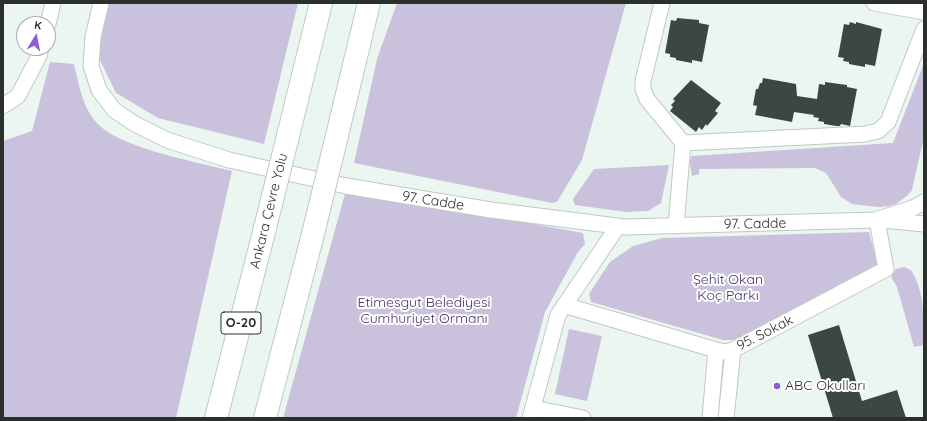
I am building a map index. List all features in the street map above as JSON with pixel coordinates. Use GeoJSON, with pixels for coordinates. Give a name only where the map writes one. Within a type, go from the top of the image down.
{"type":"FeatureCollection","features":[{"type":"Feature","properties":{"kind":"highway","name":"Ankara Çevre Yolu"},"geometry":{"type":"LineString","coordinates":[[216,418],[322,3]]}},
{"type":"Feature","properties":{"kind":"highway"},"geometry":{"type":"LineString","coordinates":[[265,418],[312,238],[370,3]]}},
{"type":"Feature","properties":{"kind":"highway"},"geometry":{"type":"LineString","coordinates":[[359,44],[380,3]]}},
{"type":"Feature","properties":{"kind":"street"},"geometry":{"type":"LineString","coordinates":[[50,16],[54,3]]}},
{"type":"Feature","properties":{"kind":"street","name":"97. Cadde"},"geometry":{"type":"LineString","coordinates":[[101,3],[92,37],[91,66],[99,90],[114,110],[135,124],[168,140],[229,160],[346,186],[498,211],[618,226],[676,226],[878,220],[924,224]]}},
{"type":"Feature","properties":{"kind":"street"},"geometry":{"type":"LineString","coordinates":[[662,3],[643,81],[643,90],[647,99],[683,143],[676,226]]}},
{"type":"Feature","properties":{"kind":"street"},"geometry":{"type":"LineString","coordinates":[[874,3],[924,12]]}},
{"type":"Feature","properties":{"kind":"street"},"geometry":{"type":"LineString","coordinates":[[683,143],[865,134],[878,131],[888,122],[924,29]]}},
{"type":"Feature","properties":{"kind":"street"},"geometry":{"type":"LineString","coordinates":[[3,106],[18,96],[39,56]]}},
{"type":"Feature","properties":{"kind":"street","name":"97. Cadde"},"geometry":{"type":"LineString","coordinates":[[878,220],[913,208],[924,202]]}},
{"type":"Feature","properties":{"kind":"street","name":"95. Sokak"},"geometry":{"type":"LineString","coordinates":[[564,305],[716,350],[725,352],[733,350],[886,269],[878,220]]}},
{"type":"Feature","properties":{"kind":"street"},"geometry":{"type":"LineString","coordinates":[[582,418],[532,413],[554,327],[564,305],[618,226]]}},
{"type":"Feature","properties":{"kind":"street"},"geometry":{"type":"LineString","coordinates":[[710,418],[716,350]]}},
{"type":"Feature","properties":{"kind":"street"},"geometry":{"type":"LineString","coordinates":[[726,418],[733,350]]}},
{"type":"Feature","properties":{"kind":"green space"},"geometry":{"type":"Polygon","coordinates":[[[108,3],[298,3],[264,144],[158,118],[116,93],[98,56],[108,3]]]}},
{"type":"Feature","properties":{"kind":"green space"},"geometry":{"type":"Polygon","coordinates":[[[397,3],[626,3],[582,160],[557,202],[552,203],[354,163],[377,59],[397,3]]]}},
{"type":"Feature","properties":{"kind":"green space"},"geometry":{"type":"Polygon","coordinates":[[[50,62],[74,64],[82,97],[89,113],[100,126],[111,134],[162,154],[232,171],[176,418],[3,418],[3,141],[32,131],[50,62]]]}},
{"type":"Feature","properties":{"kind":"green space"},"geometry":{"type":"Polygon","coordinates":[[[924,63],[924,137],[912,190],[896,204],[878,207],[852,204],[841,197],[826,173],[815,168],[699,169],[699,174],[692,176],[690,164],[691,156],[893,143],[924,63]]]}},
{"type":"Feature","properties":{"kind":"green space"},"geometry":{"type":"Polygon","coordinates":[[[669,165],[661,203],[648,211],[626,212],[575,205],[573,199],[594,169],[669,165]]]}},
{"type":"Feature","properties":{"kind":"green space","name":"Etimesgut Belediyesi Cumhuriyet Ormanı"},"geometry":{"type":"Polygon","coordinates":[[[346,190],[583,233],[585,244],[578,252],[545,312],[516,418],[283,418],[346,190]]]}},
{"type":"Feature","properties":{"kind":"green space","name":"Şehit Okan Koç Parkı"},"geometry":{"type":"Polygon","coordinates":[[[869,232],[878,266],[736,340],[723,340],[591,302],[589,294],[610,262],[633,246],[662,238],[869,232]]]}},
{"type":"Feature","properties":{"kind":"green space"},"geometry":{"type":"Polygon","coordinates":[[[904,267],[911,270],[916,279],[923,306],[924,345],[914,347],[897,287],[891,277],[896,269],[904,267]]]}},
{"type":"Feature","properties":{"kind":"green space"},"geometry":{"type":"Polygon","coordinates":[[[569,329],[602,336],[587,401],[555,394],[569,329]]]}},
{"type":"Feature","properties":{"kind":"building"},"geometry":{"type":"Polygon","coordinates":[[[677,18],[699,20],[699,23],[709,25],[702,62],[692,60],[692,63],[676,60],[676,58],[670,57],[670,54],[665,53],[671,20],[676,21],[677,18]]]}},
{"type":"Feature","properties":{"kind":"building"},"geometry":{"type":"Polygon","coordinates":[[[850,22],[856,24],[856,22],[882,29],[875,66],[865,64],[865,67],[849,64],[849,62],[843,61],[844,58],[838,57],[844,24],[849,25],[850,22]]]}},
{"type":"Feature","properties":{"kind":"building"},"geometry":{"type":"Polygon","coordinates":[[[763,78],[796,84],[797,96],[817,99],[819,84],[825,85],[825,82],[847,85],[847,87],[857,89],[850,126],[841,124],[840,126],[836,126],[824,124],[824,122],[818,121],[819,118],[813,117],[814,115],[794,112],[792,122],[755,115],[757,106],[753,105],[756,89],[758,89],[760,83],[762,83],[763,78]]]}},
{"type":"Feature","properties":{"kind":"building"},"geometry":{"type":"Polygon","coordinates":[[[691,80],[721,103],[715,111],[718,113],[707,126],[706,124],[702,130],[699,127],[696,132],[670,111],[673,107],[671,105],[675,101],[673,99],[691,80]]]}},
{"type":"Feature","properties":{"kind":"building"},"geometry":{"type":"Polygon","coordinates":[[[839,325],[862,401],[897,390],[906,418],[833,418],[808,335],[839,325]]]}},
{"type":"Feature","properties":{"kind":"place","name":"ABC Okulları"},"geometry":{"type":"Point","coordinates":[777,386]}}]}
